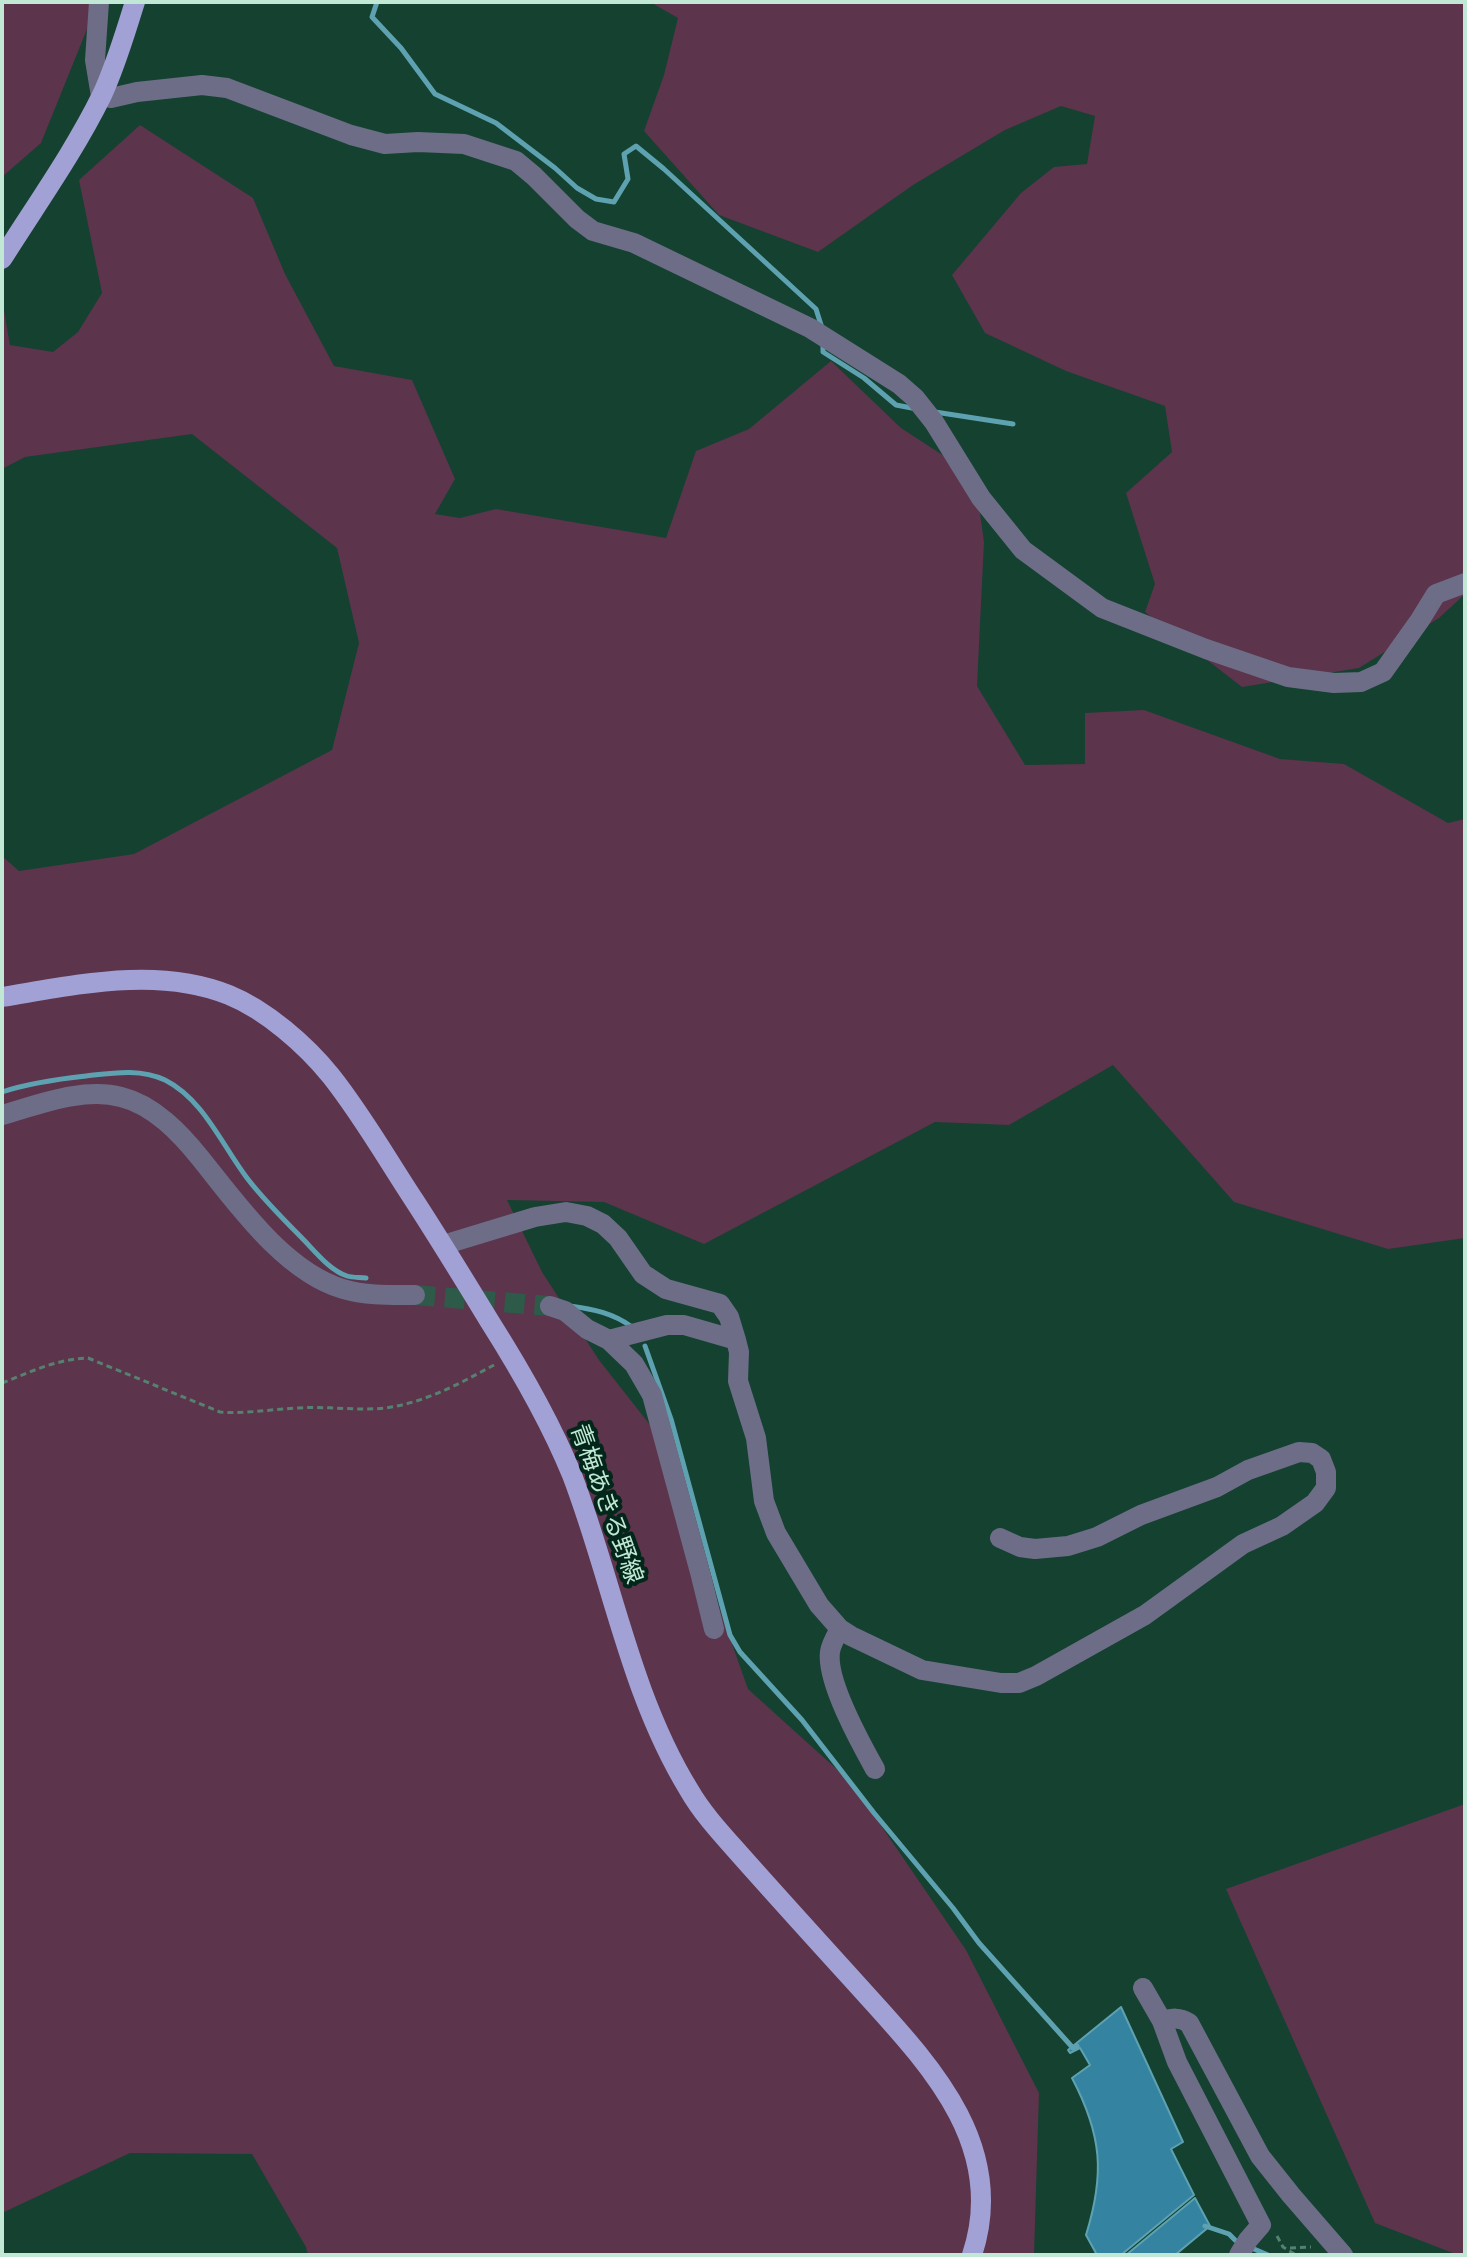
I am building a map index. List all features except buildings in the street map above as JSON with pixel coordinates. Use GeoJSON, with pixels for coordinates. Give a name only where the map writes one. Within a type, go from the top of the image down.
{"type":"FeatureCollection","features":[{"type":"Feature","properties":{"kind":"main road"},"geometry":{"type":"LineString","coordinates":[[2,259],[101,96],[135,2]]}},
{"type":"Feature","properties":{"kind":"main road","name":"青梅あきる野線"},"geometry":{"type":"LineString","coordinates":[[2,997],[107,981],[187,982],[231,996],[270,1019],[330,1075],[443,1245],[547,1417],[573,1477],[637,1676],[663,1743],[689,1791],[711,1821],[935,2075],[963,2121],[978,2171],[981,2198],[972,2255]]}},
{"type":"Feature","properties":{"kind":"street"},"geometry":{"type":"LineString","coordinates":[[99,2],[95,60],[101,96],[111,98],[202,85],[227,88],[351,135],[385,144],[464,144],[493,153],[516,161],[593,231],[634,243],[810,328],[899,384],[915,398],[934,422],[981,498],[1023,550],[1102,608],[1288,677],[1348,684],[1383,672],[1436,594],[1465,583]]}},
{"type":"Feature","properties":{"kind":"street"},"geometry":{"type":"LineString","coordinates":[[2,1115],[68,1098],[101,1095],[122,1097],[146,1107],[188,1143],[266,1236],[303,1269],[341,1288],[368,1294],[415,1295]]}},
{"type":"Feature","properties":{"kind":"street"},"geometry":{"type":"LineString","coordinates":[[443,1245],[535,1217],[566,1212],[587,1216],[603,1224],[618,1238],[643,1274],[666,1289],[720,1304],[729,1317],[739,1352],[738,1381],[756,1438],[764,1501],[776,1533],[794,1566],[819,1605],[840,1629],[864,1644],[922,1670],[970,1679],[1019,1683],[1145,1615],[1243,1544],[1282,1526],[1315,1503],[1326,1488],[1326,1472],[1321,1459],[1312,1453],[1299,1452],[1141,1515],[1097,1537],[1068,1546],[1035,1549],[1020,1547],[1000,1538]]}},
{"type":"Feature","properties":{"kind":"street"},"geometry":{"type":"LineString","coordinates":[[550,1306],[565,1311],[587,1329],[609,1340],[634,1364],[652,1395],[714,1629]]}},
{"type":"Feature","properties":{"kind":"street"},"geometry":{"type":"LineString","coordinates":[[609,1340],[667,1325],[684,1325],[736,1340]]}},
{"type":"Feature","properties":{"kind":"street"},"geometry":{"type":"LineString","coordinates":[[840,1629],[829,1655],[836,1686],[875,1769]]}},
{"type":"Feature","properties":{"kind":"street"},"geometry":{"type":"LineString","coordinates":[[1143,1988],[1162,2021],[1177,2062],[1261,2225],[1239,2255]]}},
{"type":"Feature","properties":{"kind":"street"},"geometry":{"type":"LineString","coordinates":[[1162,2021],[1180,2018],[1189,2023],[1260,2156],[1343,2255]]}},
{"type":"Feature","properties":{"kind":"path"},"geometry":{"type":"LineString","coordinates":[[2,1383],[53,1363],[71,1358],[88,1358],[220,1412],[239,1414],[309,1407],[383,1408],[420,1401],[453,1388],[511,1356]]}},
{"type":"Feature","properties":{"kind":"path"},"geometry":{"type":"LineString","coordinates":[[1296,2255],[1286,2247],[1319,2246]]}},
{"type":"Feature","properties":{"kind":"shaded area"},"geometry":{"type":"Polygon","coordinates":[[[2,2],[98,2],[41,143],[2,177],[2,2]]]}},
{"type":"Feature","properties":{"kind":"shaded area"},"geometry":{"type":"Polygon","coordinates":[[[650,2],[1465,2],[1465,594],[1439,618],[1359,668],[1242,687],[1145,612],[1155,584],[1126,493],[1172,452],[1165,406],[1066,371],[985,333],[952,275],[1021,193],[1054,167],[1087,164],[1095,116],[1061,106],[1005,130],[913,185],[818,252],[719,215],[644,131],[664,75],[678,18],[650,2]]]}},
{"type":"Feature","properties":{"kind":"shaded area"},"geometry":{"type":"Polygon","coordinates":[[[140,125],[253,198],[285,274],[334,366],[412,380],[455,479],[435,514],[460,518],[496,509],[666,538],[696,451],[749,429],[831,361],[901,428],[975,476],[984,542],[977,686],[1025,765],[1085,764],[1085,713],[1144,710],[1280,759],[1344,764],[1448,823],[1465,819],[1465,1238],[1388,1249],[1234,1202],[1113,1065],[1009,1125],[935,1122],[704,1244],[604,1202],[507,1200],[542,1272],[599,1360],[658,1435],[748,1689],[852,1783],[966,1950],[1039,2093],[1034,2255],[308,2255],[252,2154],[130,2153],[2,2213],[2,856],[19,871],[134,854],[332,750],[359,643],[337,548],[192,434],[25,457],[2,469],[2,299],[10,345],[53,352],[78,332],[102,293],[79,180],[140,125]]]}},
{"type":"Feature","properties":{"kind":"shaded area"},"geometry":{"type":"Polygon","coordinates":[[[1465,1804],[1465,2255],[1458,2255],[1375,2223],[1226,1889],[1465,1804]]]}},
{"type":"Feature","properties":{"kind":"water"},"geometry":{"type":"Polygon","coordinates":[[[1121,2007],[1183,2142],[1171,2149],[1194,2195],[1121,2255],[1097,2255],[1086,2235],[1098,2174],[1095,2137],[1072,2078],[1090,2065],[1080,2048],[1070,2053],[1068,2050],[1121,2007]]]}},
{"type":"Feature","properties":{"kind":"water"},"geometry":{"type":"Polygon","coordinates":[[[1195,2198],[1210,2226],[1175,2255],[1126,2255],[1195,2198]]]}},
{"type":"Feature","properties":{"kind":"waterway"},"geometry":{"type":"LineString","coordinates":[[377,2],[372,17],[401,48],[435,94],[496,123],[577,188],[596,199],[614,202],[628,179],[624,154],[636,146],[816,309],[822,328]]}},
{"type":"Feature","properties":{"kind":"waterway"},"geometry":{"type":"LineString","coordinates":[[823,341],[823,352],[864,378],[896,405],[917,409]]}},
{"type":"Feature","properties":{"kind":"waterway"},"geometry":{"type":"LineString","coordinates":[[935,412],[1013,424]]}},
{"type":"Feature","properties":{"kind":"waterway"},"geometry":{"type":"LineString","coordinates":[[2,1092],[44,1082],[116,1073],[146,1074],[165,1080],[178,1088],[201,1111],[253,1186],[322,1259],[347,1276],[366,1278]]}},
{"type":"Feature","properties":{"kind":"waterway"},"geometry":{"type":"LineString","coordinates":[[570,1306],[602,1312],[632,1327]]}},
{"type":"Feature","properties":{"kind":"waterway"},"geometry":{"type":"LineString","coordinates":[[645,1346],[671,1419],[730,1635],[740,1652],[802,1720],[979,1943],[1073,2048],[1077,2046]]}},
{"type":"Feature","properties":{"kind":"waterway"},"geometry":{"type":"LineString","coordinates":[[1205,2226],[1229,2234],[1235,2240]]}},
{"type":"Feature","properties":{"kind":"waterway"},"geometry":{"type":"LineString","coordinates":[[1254,2249],[1268,2255]]}},
{"type":"Feature","properties":{"kind":"tunnel"},"geometry":{"type":"LineString","coordinates":[[415,1295],[550,1306]]}}]}
